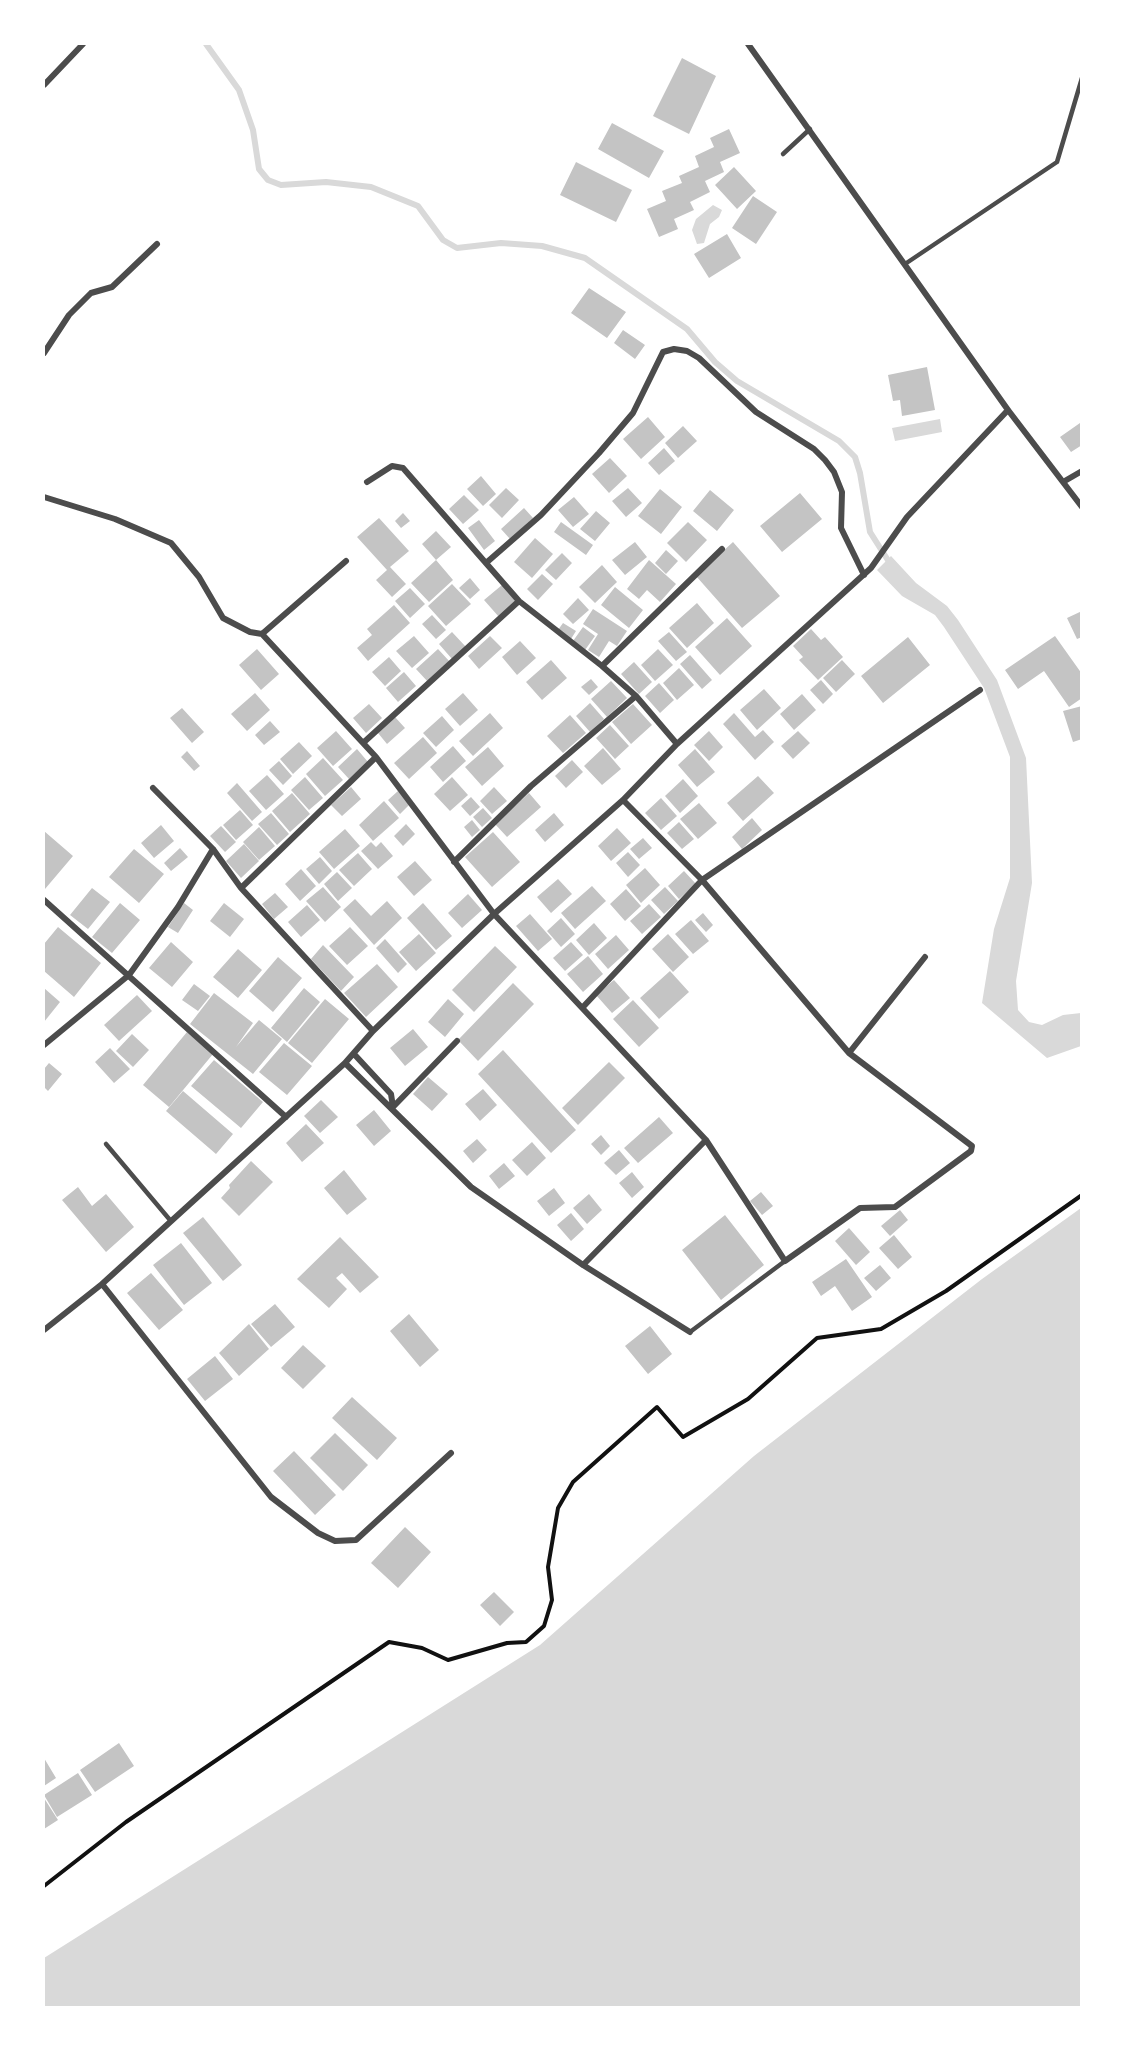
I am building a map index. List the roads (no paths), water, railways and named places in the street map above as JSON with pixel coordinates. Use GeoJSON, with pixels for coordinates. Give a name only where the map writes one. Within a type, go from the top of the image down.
{"type":"FeatureCollection","features":[{"type":"Feature","properties":{"kind":"street"},"geometry":{"type":"LineString","coordinates":[[44,85],[83,44]]}},
{"type":"Feature","properties":{"kind":"street"},"geometry":{"type":"LineString","coordinates":[[748,44],[1008,411],[1082,507]]}},
{"type":"Feature","properties":{"kind":"street"},"geometry":{"type":"LineString","coordinates":[[44,353],[69,315],[91,293],[112,286],[157,244]]}},
{"type":"Feature","properties":{"kind":"street"},"geometry":{"type":"LineString","coordinates":[[486,563],[541,515],[599,453],[633,413],[663,352],[675,349],[687,351],[699,358],[756,412],[814,449],[825,460],[834,472],[842,492],[841,528],[864,574]]}},
{"type":"Feature","properties":{"kind":"street"},"geometry":{"type":"LineString","coordinates":[[44,1330],[102,1284],[345,1063],[373,1031],[494,914],[623,800],[677,744],[872,568],[907,517],[1008,411]]}},
{"type":"Feature","properties":{"kind":"street"},"geometry":{"type":"LineString","coordinates":[[367,482],[392,466],[403,468],[519,602],[602,666],[636,696],[677,744]]}},
{"type":"Feature","properties":{"kind":"street"},"geometry":{"type":"LineString","coordinates":[[1063,482],[1082,471]]}},
{"type":"Feature","properties":{"kind":"street"},"geometry":{"type":"LineString","coordinates":[[44,497],[115,519],[171,543],[209,592],[216,610],[223,618],[250,632],[262,634],[376,757],[494,914],[583,1006],[706,1140],[785,1261],[860,1208],[895,1207],[973,1149],[849,1053],[702,880],[623,800]]}},
{"type":"Feature","properties":{"kind":"street"},"geometry":{"type":"LineString","coordinates":[[602,666],[722,549]]}},
{"type":"Feature","properties":{"kind":"street"},"geometry":{"type":"LineString","coordinates":[[262,634],[346,561]]}},
{"type":"Feature","properties":{"kind":"street"},"geometry":{"type":"LineString","coordinates":[[363,743],[519,602]]}},
{"type":"Feature","properties":{"kind":"street"},"geometry":{"type":"LineString","coordinates":[[583,1006],[702,880],[980,690]]}},
{"type":"Feature","properties":{"kind":"street"},"geometry":{"type":"LineString","coordinates":[[454,862],[531,786],[636,696]]}},
{"type":"Feature","properties":{"kind":"street"},"geometry":{"type":"LineString","coordinates":[[241,888],[376,757]]}},
{"type":"Feature","properties":{"kind":"street"},"geometry":{"type":"LineString","coordinates":[[153,788],[213,849],[241,888],[373,1031]]}},
{"type":"Feature","properties":{"kind":"street"},"geometry":{"type":"LineString","coordinates":[[44,1046],[129,975],[177,907],[213,849]]}},
{"type":"Feature","properties":{"kind":"street"},"geometry":{"type":"LineString","coordinates":[[44,900],[286,1117]]}},
{"type":"Feature","properties":{"kind":"street"},"geometry":{"type":"LineString","coordinates":[[849,1053],[925,957]]}},
{"type":"Feature","properties":{"kind":"street"},"geometry":{"type":"LineString","coordinates":[[393,1107],[457,1041]]}},
{"type":"Feature","properties":{"kind":"street"},"geometry":{"type":"LineString","coordinates":[[354,1053],[392,1094],[393,1107]]}},
{"type":"Feature","properties":{"kind":"street"},"geometry":{"type":"LineString","coordinates":[[345,1063],[383,1102],[393,1107],[471,1187],[583,1265],[690,1332]]}},
{"type":"Feature","properties":{"kind":"street"},"geometry":{"type":"LineString","coordinates":[[583,1265],[706,1140]]}},
{"type":"Feature","properties":{"kind":"street"},"geometry":{"type":"LineString","coordinates":[[102,1284],[271,1497],[335,1541],[356,1540],[451,1453]]}},
{"type":"Feature","properties":{"kind":"lane"},"geometry":{"type":"LineString","coordinates":[[905,264],[1057,162],[1082,78]]}},
{"type":"Feature","properties":{"kind":"lane"},"geometry":{"type":"LineString","coordinates":[[783,154],[810,129]]}},
{"type":"Feature","properties":{"kind":"lane"},"geometry":{"type":"LineString","coordinates":[[106,1143],[170,1220]]}},
{"type":"Feature","properties":{"kind":"lane"},"geometry":{"type":"LineString","coordinates":[[690,1332],[785,1261]]}},
{"type":"Feature","properties":{"kind":"waterway"},"geometry":{"type":"LineString","coordinates":[[206,44],[239,90],[253,130],[259,169],[268,180],[281,185],[326,182],[371,187],[418,206],[443,240],[457,248],[501,243],[542,246],[585,258],[687,329],[715,362],[737,381],[839,441],[855,457],[870,532],[891,565]]}}]}
